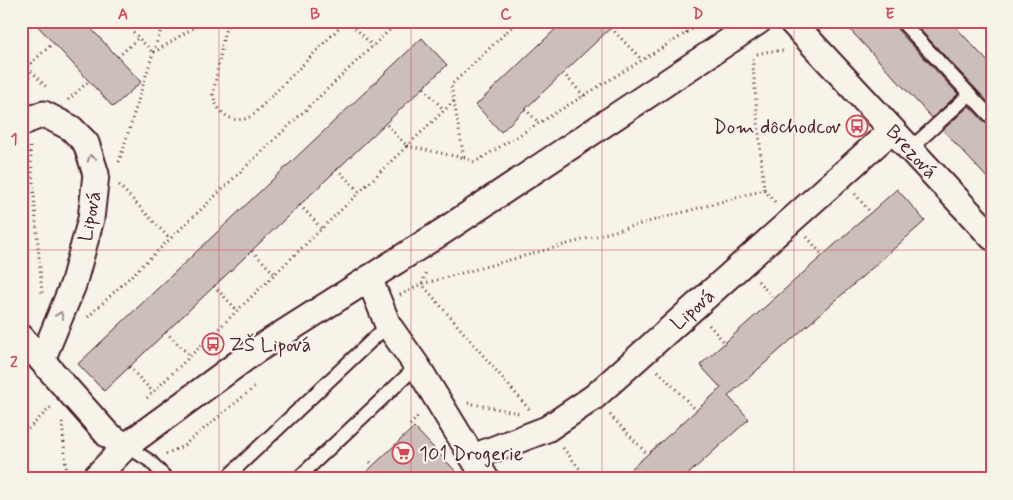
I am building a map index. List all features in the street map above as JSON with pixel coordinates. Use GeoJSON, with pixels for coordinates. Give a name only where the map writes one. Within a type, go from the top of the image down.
{"type":"FeatureCollection","features":[{"type":"Feature","properties":{"kind":"street"},"geometry":{"type":"LineString","coordinates":[[84,474],[126,446],[255,350],[466,216],[759,21]]}},
{"type":"Feature","properties":{"kind":"street","name":"Brezová"},"geometry":{"type":"LineString","coordinates":[[791,21],[992,237]]}},
{"type":"Feature","properties":{"kind":"street","name":"Lipová"},"geometry":{"type":"LineString","coordinates":[[25,122],[44,114],[71,128],[86,143],[96,174],[91,219],[73,285],[42,360]]}},
{"type":"Feature","properties":{"kind":"street","name":"Lipová"},"geometry":{"type":"LineString","coordinates":[[473,457],[594,398],[892,130]]}},
{"type":"Feature","properties":{"kind":"street"},"geometry":{"type":"LineString","coordinates":[[369,278],[388,325],[418,366],[486,479]]}},
{"type":"Feature","properties":{"kind":"street"},"geometry":{"type":"LineString","coordinates":[[21,337],[42,360],[64,395],[108,435],[126,446]]}},
{"type":"Feature","properties":{"kind":"lane"},"geometry":{"type":"LineString","coordinates":[[901,21],[992,118]]}},
{"type":"Feature","properties":{"kind":"lane"},"geometry":{"type":"LineString","coordinates":[[910,149],[970,94]]}},
{"type":"Feature","properties":{"kind":"lane"},"geometry":{"type":"LineString","coordinates":[[225,479],[388,325]]}},
{"type":"Feature","properties":{"kind":"lane"},"geometry":{"type":"LineString","coordinates":[[297,479],[418,366]]}},
{"type":"Feature","properties":{"kind":"lane"},"geometry":{"type":"LineString","coordinates":[[126,446],[150,462],[167,479]]}},
{"type":"Feature","properties":{"kind":"path"},"geometry":{"type":"LineString","coordinates":[[123,21],[154,53]]}},
{"type":"Feature","properties":{"kind":"path"},"geometry":{"type":"LineString","coordinates":[[116,170],[164,21]]}},
{"type":"Feature","properties":{"kind":"path"},"geometry":{"type":"LineString","coordinates":[[154,53],[204,21]]}},
{"type":"Feature","properties":{"kind":"path"},"geometry":{"type":"LineString","coordinates":[[229,21],[224,34],[213,95],[214,102],[226,117],[239,120],[253,115],[343,22]]}},
{"type":"Feature","properties":{"kind":"path"},"geometry":{"type":"LineString","coordinates":[[334,21],[343,22]]}},
{"type":"Feature","properties":{"kind":"path"},"geometry":{"type":"LineString","coordinates":[[348,21],[373,46]]}},
{"type":"Feature","properties":{"kind":"path"},"geometry":{"type":"LineString","coordinates":[[88,317],[399,21]]}},
{"type":"Feature","properties":{"kind":"path"},"geometry":{"type":"LineString","coordinates":[[464,158],[451,85],[518,21]]}},
{"type":"Feature","properties":{"kind":"path"},"geometry":{"type":"LineString","coordinates":[[676,21],[687,33]]}},
{"type":"Feature","properties":{"kind":"path"},"geometry":{"type":"LineString","coordinates":[[386,124],[407,146],[475,162],[706,21]]}},
{"type":"Feature","properties":{"kind":"path"},"geometry":{"type":"LineString","coordinates":[[611,28],[642,60]]}},
{"type":"Feature","properties":{"kind":"path"},"geometry":{"type":"LineString","coordinates":[[118,58],[138,38]]}},
{"type":"Feature","properties":{"kind":"path"},"geometry":{"type":"LineString","coordinates":[[43,300],[25,122],[28,68],[53,43]]}},
{"type":"Feature","properties":{"kind":"path"},"geometry":{"type":"LineString","coordinates":[[588,479],[422,284],[764,190],[752,55]]}},
{"type":"Feature","properties":{"kind":"path"},"geometry":{"type":"LineString","coordinates":[[21,60],[49,90]]}},
{"type":"Feature","properties":{"kind":"path"},"geometry":{"type":"LineString","coordinates":[[563,74],[584,96]]}},
{"type":"Feature","properties":{"kind":"path"},"geometry":{"type":"LineString","coordinates":[[63,105],[89,81]]}},
{"type":"Feature","properties":{"kind":"path"},"geometry":{"type":"LineString","coordinates":[[424,88],[444,110]]}},
{"type":"Feature","properties":{"kind":"path"},"geometry":{"type":"LineString","coordinates":[[145,400],[454,101]]}},
{"type":"Feature","properties":{"kind":"path"},"geometry":{"type":"LineString","coordinates":[[525,109],[539,123]]}},
{"type":"Feature","properties":{"kind":"path"},"geometry":{"type":"LineString","coordinates":[[337,170],[359,192]]}},
{"type":"Feature","properties":{"kind":"path"},"geometry":{"type":"LineString","coordinates":[[114,179],[170,238]]}},
{"type":"Feature","properties":{"kind":"path"},"geometry":{"type":"LineString","coordinates":[[300,205],[322,228]]}},
{"type":"Feature","properties":{"kind":"path"},"geometry":{"type":"LineString","coordinates":[[252,250],[275,274]]}},
{"type":"Feature","properties":{"kind":"path"},"geometry":{"type":"LineString","coordinates":[[214,286],[237,310]]}},
{"type":"Feature","properties":{"kind":"path"},"geometry":{"type":"LineString","coordinates":[[166,332],[190,356]]}},
{"type":"Feature","properties":{"kind":"path"},"geometry":{"type":"LineString","coordinates":[[642,354],[696,410]]}},
{"type":"Feature","properties":{"kind":"path"},"geometry":{"type":"LineString","coordinates":[[128,368],[153,392]]}},
{"type":"Feature","properties":{"kind":"path"},"geometry":{"type":"LineString","coordinates":[[183,446],[256,386]]}},
{"type":"Feature","properties":{"kind":"path"},"geometry":{"type":"LineString","coordinates":[[21,436],[64,395]]}},
{"type":"Feature","properties":{"kind":"path"},"geometry":{"type":"LineString","coordinates":[[64,395],[65,477],[84,474]]}},
{"type":"Feature","properties":{"kind":"path"},"geometry":{"type":"LineString","coordinates":[[436,397],[542,423]]}},
{"type":"Feature","properties":{"kind":"path"},"geometry":{"type":"LineString","coordinates":[[594,398],[647,454]]}},
{"type":"Feature","properties":{"kind":"building"},"geometry":{"type":"Polygon","coordinates":[[[33,21],[84,21],[141,82],[113,107],[33,21]]]}},
{"type":"Feature","properties":{"kind":"building"},"geometry":{"type":"Polygon","coordinates":[[[564,21],[618,21],[501,132],[476,105],[564,21]]]}},
{"type":"Feature","properties":{"kind":"building"},"geometry":{"type":"Polygon","coordinates":[[[842,21],[893,21],[895,27],[958,94],[932,118],[842,21]]]}},
{"type":"Feature","properties":{"kind":"building"},"geometry":{"type":"Polygon","coordinates":[[[912,21],[950,21],[992,66],[992,106],[912,21]]]}},
{"type":"Feature","properties":{"kind":"building"},"geometry":{"type":"Polygon","coordinates":[[[422,38],[447,65],[104,391],[78,364],[422,38]]]}},
{"type":"Feature","properties":{"kind":"building"},"geometry":{"type":"Polygon","coordinates":[[[969,106],[986,124],[992,126],[992,183],[943,130],[969,106]]]}},
{"type":"Feature","properties":{"kind":"building"},"geometry":{"type":"Polygon","coordinates":[[[897,189],[925,221],[728,396],[749,419],[683,479],[620,479],[721,388],[700,365],[897,189]]]}},
{"type":"Feature","properties":{"kind":"building"},"geometry":{"type":"Polygon","coordinates":[[[414,427],[463,479],[359,479],[414,427]]]}},
{"type":"Feature","properties":{"kind":"place","name":"Dom dôchodcov"},"geometry":{"type":"Point","coordinates":[857,126]}},
{"type":"Feature","properties":{"kind":"place","name":"ZŠ Lipová"},"geometry":{"type":"Point","coordinates":[213,344]}},
{"type":"Feature","properties":{"kind":"place","name":"101 Drogerie"},"geometry":{"type":"Point","coordinates":[403,453]}}]}
